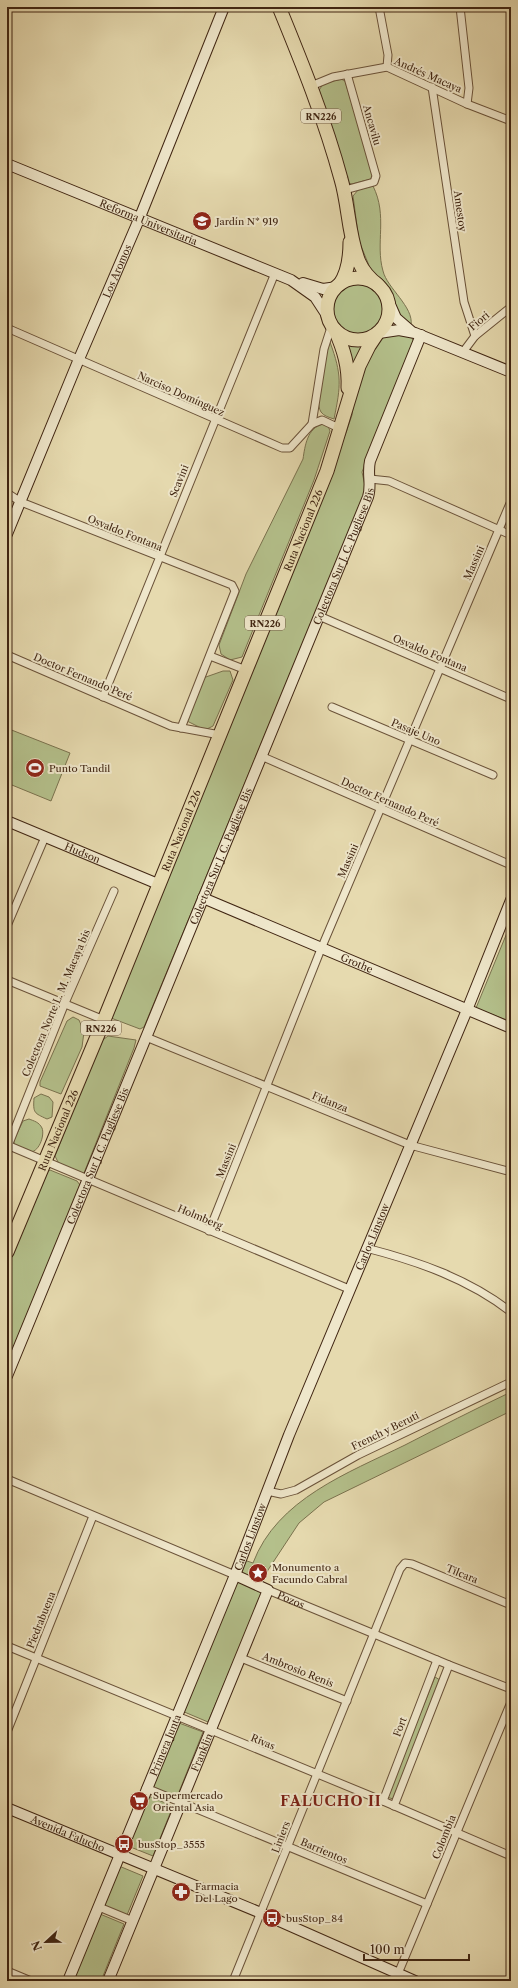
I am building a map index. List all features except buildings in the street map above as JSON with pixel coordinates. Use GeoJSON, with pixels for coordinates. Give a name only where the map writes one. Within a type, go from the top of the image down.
{"type":"FeatureCollection","features":[{"type":"Feature","properties":{"kind":"highway","name":"Ruta Nacional 226"},"geometry":{"type":"LineString","coordinates":[[7,1252],[104,1020],[327,471],[362,359],[378,333],[385,325],[388,317],[388,300],[378,285],[362,268],[356,255],[350,228],[345,190],[312,86],[279,7]]}},
{"type":"Feature","properties":{"kind":"highway","name":"Ruta Nacional 226"},"geometry":{"type":"LineString","coordinates":[[347,406],[349,380],[347,366],[344,350],[332,324],[328,303],[339,286],[348,259],[350,228]]}},
{"type":"Feature","properties":{"kind":"highway"},"geometry":{"type":"LineString","coordinates":[[339,286],[347,281],[363,279],[378,285]]}},
{"type":"Feature","properties":{"kind":"highway"},"geometry":{"type":"LineString","coordinates":[[332,324],[340,334],[354,340],[370,338],[378,333]]}},
{"type":"Feature","properties":{"kind":"street","name":"Los Aromos"},"geometry":{"type":"LineString","coordinates":[[7,534],[79,359],[140,217],[224,7]]}},
{"type":"Feature","properties":{"kind":"street"},"geometry":{"type":"LineString","coordinates":[[379,7],[388,54],[386,67]]}},
{"type":"Feature","properties":{"kind":"street"},"geometry":{"type":"LineString","coordinates":[[460,7],[469,88],[466,104]]}},
{"type":"Feature","properties":{"kind":"street","name":"Andrés Macaya"},"geometry":{"type":"LineString","coordinates":[[312,86],[328,78],[386,67],[466,104],[511,121]]}},
{"type":"Feature","properties":{"kind":"street","name":"Ancavilu"},"geometry":{"type":"LineString","coordinates":[[345,190],[374,182],[376,176],[347,74]]}},
{"type":"Feature","properties":{"kind":"street","name":"Amestoy"},"geometry":{"type":"LineString","coordinates":[[432,87],[464,302],[475,336]]}},
{"type":"Feature","properties":{"kind":"street","name":"Reforma Universitaria"},"geometry":{"type":"LineString","coordinates":[[7,164],[140,217],[291,280],[323,289],[339,286]]}},
{"type":"Feature","properties":{"kind":"street","name":"Scavini"},"geometry":{"type":"LineString","coordinates":[[102,697],[214,419],[275,273]]}},
{"type":"Feature","properties":{"kind":"street","name":"Reforma Universitaria"},"geometry":{"type":"LineString","coordinates":[[291,280],[315,297],[332,324]]}},
{"type":"Feature","properties":{"kind":"street"},"geometry":{"type":"LineString","coordinates":[[388,300],[396,318],[418,334]]}},
{"type":"Feature","properties":{"kind":"street","name":"Fiori"},"geometry":{"type":"LineString","coordinates":[[463,352],[475,336],[511,307]]}},
{"type":"Feature","properties":{"kind":"street"},"geometry":{"type":"LineString","coordinates":[[312,424],[324,349],[332,324]]}},
{"type":"Feature","properties":{"kind":"street","name":"Narciso Domínguez"},"geometry":{"type":"LineString","coordinates":[[7,328],[282,448],[290,448],[312,424]]}},
{"type":"Feature","properties":{"kind":"street"},"geometry":{"type":"LineString","coordinates":[[378,333],[399,330],[418,334],[511,372]]}},
{"type":"Feature","properties":{"kind":"street","name":"Colectora Sur J. C. Pugliese Bis"},"geometry":{"type":"LineString","coordinates":[[7,1376],[370,492],[368,470],[370,462],[418,334]]}},
{"type":"Feature","properties":{"kind":"street"},"geometry":{"type":"LineString","coordinates":[[312,424],[322,420],[341,429]]}},
{"type":"Feature","properties":{"kind":"street"},"geometry":{"type":"LineString","coordinates":[[370,479],[389,481],[511,535]]}},
{"type":"Feature","properties":{"kind":"street","name":"Osvaldo Fontana"},"geometry":{"type":"LineString","coordinates":[[7,493],[21,502],[159,558],[232,585],[235,591],[210,656]]}},
{"type":"Feature","properties":{"kind":"street","name":"Massini"},"geometry":{"type":"LineString","coordinates":[[209,1231],[268,1087],[322,949],[511,501]]}},
{"type":"Feature","properties":{"kind":"street","name":"Osvaldo Fontana"},"geometry":{"type":"LineString","coordinates":[[318,616],[511,699]]}},
{"type":"Feature","properties":{"kind":"street","name":"Doctor Fernando Peré"},"geometry":{"type":"LineString","coordinates":[[7,655],[171,726],[220,735]]}},
{"type":"Feature","properties":{"kind":"street"},"geometry":{"type":"LineString","coordinates":[[181,728],[210,656],[246,670]]}},
{"type":"Feature","properties":{"kind":"street","name":"Pasaje Uno"},"geometry":{"type":"LineString","coordinates":[[332,707],[492,775]]}},
{"type":"Feature","properties":{"kind":"street","name":"Doctor Fernando Peré"},"geometry":{"type":"LineString","coordinates":[[262,756],[511,865]]}},
{"type":"Feature","properties":{"kind":"street","name":"Hudson"},"geometry":{"type":"LineString","coordinates":[[7,821],[158,884]]}},
{"type":"Feature","properties":{"kind":"street"},"geometry":{"type":"LineString","coordinates":[[7,926],[45,837]]}},
{"type":"Feature","properties":{"kind":"street","name":"Colectora Norte L. M. Macaya bis"},"geometry":{"type":"LineString","coordinates":[[8,1146],[65,1004],[114,890]]}},
{"type":"Feature","properties":{"kind":"street","name":"Grothe"},"geometry":{"type":"LineString","coordinates":[[203,898],[511,1028]]}},
{"type":"Feature","properties":{"kind":"street","name":"Carlos Linstow"},"geometry":{"type":"LineString","coordinates":[[235,1575],[267,1491],[349,1289],[467,1010],[511,900]]}},
{"type":"Feature","properties":{"kind":"street"},"geometry":{"type":"LineString","coordinates":[[7,980],[104,1020]]}},
{"type":"Feature","properties":{"kind":"street","name":"Fidanza"},"geometry":{"type":"LineString","coordinates":[[146,1037],[410,1145],[511,1172]]}},
{"type":"Feature","properties":{"kind":"street","name":"Holmberg"},"geometry":{"type":"LineString","coordinates":[[8,1146],[349,1289]]}},
{"type":"Feature","properties":{"kind":"street"},"geometry":{"type":"LineString","coordinates":[[366,1248],[403,1258],[436,1270],[493,1298],[511,1312]]}},
{"type":"Feature","properties":{"kind":"street","name":"French y Beruti"},"geometry":{"type":"LineString","coordinates":[[267,1491],[281,1494],[296,1490],[358,1454],[511,1382]]}},
{"type":"Feature","properties":{"kind":"street","name":"Pozos"},"geometry":{"type":"LineString","coordinates":[[7,1479],[449,1666],[511,1689]]}},
{"type":"Feature","properties":{"kind":"street","name":"Piedrabuena"},"geometry":{"type":"LineString","coordinates":[[7,1732],[93,1516]]}},
{"type":"Feature","properties":{"kind":"street","name":"Tilcara"},"geometry":{"type":"LineString","coordinates":[[405,1563],[412,1564],[511,1605]]}},
{"type":"Feature","properties":{"kind":"street","name":"Liniers"},"geometry":{"type":"LineString","coordinates":[[233,1981],[289,1847],[316,1774],[375,1634],[400,1569],[405,1563]]}},
{"type":"Feature","properties":{"kind":"street","name":"Primera Junta"},"geometry":{"type":"LineString","coordinates":[[68,1981],[146,1788],[235,1575]]}},
{"type":"Feature","properties":{"kind":"street","name":"Franklin"},"geometry":{"type":"LineString","coordinates":[[108,1981],[268,1590]]}},
{"type":"Feature","properties":{"kind":"street","name":"Rivas"},"geometry":{"type":"LineString","coordinates":[[7,1646],[176,1717],[383,1801],[511,1856]]}},
{"type":"Feature","properties":{"kind":"street","name":"Ambrosio Renis"},"geometry":{"type":"LineString","coordinates":[[241,1658],[347,1701]]}},
{"type":"Feature","properties":{"kind":"street","name":"Fort"},"geometry":{"type":"LineString","coordinates":[[383,1801],[437,1660]]}},
{"type":"Feature","properties":{"kind":"street"},"geometry":{"type":"LineString","coordinates":[[394,1806],[449,1666]]}},
{"type":"Feature","properties":{"kind":"street","name":"Colombia"},"geometry":{"type":"LineString","coordinates":[[397,1978],[511,1702]]}},
{"type":"Feature","properties":{"kind":"street","name":"Barrientos"},"geometry":{"type":"LineString","coordinates":[[146,1788],[427,1904]]}},
{"type":"Feature","properties":{"kind":"street","name":"Avenida Falucho"},"geometry":{"type":"LineString","coordinates":[[7,1808],[261,1913],[397,1978],[415,1981]]}},
{"type":"Feature","properties":{"kind":"street"},"geometry":{"type":"LineString","coordinates":[[99,1907],[133,1921]]}},
{"type":"Feature","properties":{"kind":"street"},"geometry":{"type":"LineString","coordinates":[[7,1971],[31,1981]]}},
{"type":"Feature","properties":{"kind":"green space"},"geometry":{"type":"Polygon","coordinates":[[[341,79],[345,81],[373,174],[371,179],[352,184],[348,183],[318,92],[323,84],[341,79]]]}},
{"type":"Feature","properties":{"kind":"green space"},"geometry":{"type":"Polygon","coordinates":[[[373,186],[380,208],[380,250],[383,271],[389,284],[405,304],[411,318],[411,325],[397,317],[388,291],[370,268],[359,241],[353,196],[358,190],[373,186]]]}},
{"type":"Feature","properties":{"kind":"green space"},"geometry":{"type":"Polygon","coordinates":[[[353,284],[363,284],[377,291],[384,305],[384,315],[377,329],[363,336],[353,336],[343,332],[336,325],[332,315],[332,305],[336,295],[343,288],[353,284]]]}},
{"type":"Feature","properties":{"kind":"green space"},"geometry":{"type":"Polygon","coordinates":[[[396,333],[411,336],[414,342],[362,472],[366,490],[144,1027],[140,1029],[111,1018],[278,607],[347,430],[352,415],[356,387],[376,344],[386,335],[396,333]]]}},
{"type":"Feature","properties":{"kind":"green space"},"geometry":{"type":"Polygon","coordinates":[[[330,342],[337,363],[339,380],[334,419],[321,412],[318,398],[321,377],[330,342]]]}},
{"type":"Feature","properties":{"kind":"green space"},"geometry":{"type":"Polygon","coordinates":[[[347,343],[364,344],[351,384],[347,343]]]}},
{"type":"Feature","properties":{"kind":"green space"},"geometry":{"type":"Polygon","coordinates":[[[323,424],[328,426],[330,431],[314,480],[242,657],[230,660],[221,654],[219,645],[246,574],[303,459],[306,443],[310,433],[313,429],[323,424]]]}},
{"type":"Feature","properties":{"kind":"green space"},"geometry":{"type":"Polygon","coordinates":[[[223,671],[230,671],[233,680],[213,726],[205,730],[187,721],[203,678],[223,671]]]}},
{"type":"Feature","properties":{"kind":"green space","name":"Punto Tandil"},"geometry":{"type":"Polygon","coordinates":[[[9,729],[70,753],[51,801],[7,783],[7,734],[9,729]]]}},
{"type":"Feature","properties":{"kind":"green space"},"geometry":{"type":"Polygon","coordinates":[[[511,923],[511,1022],[476,1008],[511,923]]]}},
{"type":"Feature","properties":{"kind":"green space"},"geometry":{"type":"Polygon","coordinates":[[[73,1017],[79,1020],[84,1032],[82,1047],[61,1094],[40,1086],[40,1082],[67,1021],[73,1017]]]}},
{"type":"Feature","properties":{"kind":"green space"},"geometry":{"type":"Polygon","coordinates":[[[108,1036],[136,1040],[84,1173],[79,1174],[60,1166],[55,1156],[100,1042],[108,1036]]]}},
{"type":"Feature","properties":{"kind":"green space"},"geometry":{"type":"Polygon","coordinates":[[[41,1094],[49,1097],[53,1102],[52,1117],[47,1119],[37,1114],[34,1110],[34,1098],[41,1094]]]}},
{"type":"Feature","properties":{"kind":"green space"},"geometry":{"type":"Polygon","coordinates":[[[29,1119],[39,1124],[43,1131],[42,1139],[38,1147],[32,1152],[28,1152],[14,1145],[14,1140],[23,1121],[29,1119]]]}},
{"type":"Feature","properties":{"kind":"green space"},"geometry":{"type":"Polygon","coordinates":[[[50,1170],[77,1181],[80,1185],[7,1365],[7,1268],[47,1172],[50,1170]]]}},
{"type":"Feature","properties":{"kind":"green space"},"geometry":{"type":"Polygon","coordinates":[[[511,1392],[511,1411],[324,1502],[299,1523],[268,1570],[262,1584],[238,1574],[244,1560],[253,1563],[264,1541],[279,1522],[297,1505],[317,1490],[361,1466],[511,1392]]]}},
{"type":"Feature","properties":{"kind":"green space"},"geometry":{"type":"Polygon","coordinates":[[[237,1580],[263,1591],[208,1722],[182,1711],[237,1580]]]}},
{"type":"Feature","properties":{"kind":"green space"},"geometry":{"type":"Polygon","coordinates":[[[435,1677],[440,1680],[393,1799],[387,1797],[435,1677]]]}},
{"type":"Feature","properties":{"kind":"green space"},"geometry":{"type":"Polygon","coordinates":[[[179,1723],[203,1732],[177,1797],[153,1787],[179,1723]]]}},
{"type":"Feature","properties":{"kind":"green space"},"geometry":{"type":"Polygon","coordinates":[[[148,1796],[173,1806],[153,1856],[128,1846],[148,1796]]]}},
{"type":"Feature","properties":{"kind":"green space"},"geometry":{"type":"Polygon","coordinates":[[[119,1866],[143,1876],[127,1915],[103,1905],[119,1866]]]}},
{"type":"Feature","properties":{"kind":"green space"},"geometry":{"type":"Polygon","coordinates":[[[100,1914],[124,1924],[101,1981],[73,1981],[100,1914]]]}},
{"type":"Feature","properties":{"kind":"place","name":"Jardín N* 919"},"geometry":{"type":"Point","coordinates":[202,221]}},
{"type":"Feature","properties":{"kind":"place","name":"Punto Tandil"},"geometry":{"type":"Point","coordinates":[35,768]}},
{"type":"Feature","properties":{"kind":"place","name":"Monumento a Facundo Cabral"},"geometry":{"type":"Point","coordinates":[258,1573]}},
{"type":"Feature","properties":{"kind":"place","name":"Supermercado Oriental Asia"},"geometry":{"type":"Point","coordinates":[139,1801]}},
{"type":"Feature","properties":{"kind":"place","name":"busStop_3555"},"geometry":{"type":"Point","coordinates":[124,1844]}},
{"type":"Feature","properties":{"kind":"place","name":"Farmacia Del Lago"},"geometry":{"type":"Point","coordinates":[181,1892]}},
{"type":"Feature","properties":{"kind":"place","name":"busStop_84"},"geometry":{"type":"Point","coordinates":[272,1918]}},
{"type":"Feature","properties":{"kind":"district","name":"FALUCHO II"},"geometry":{"type":"Point","coordinates":[331,1801]}}]}
